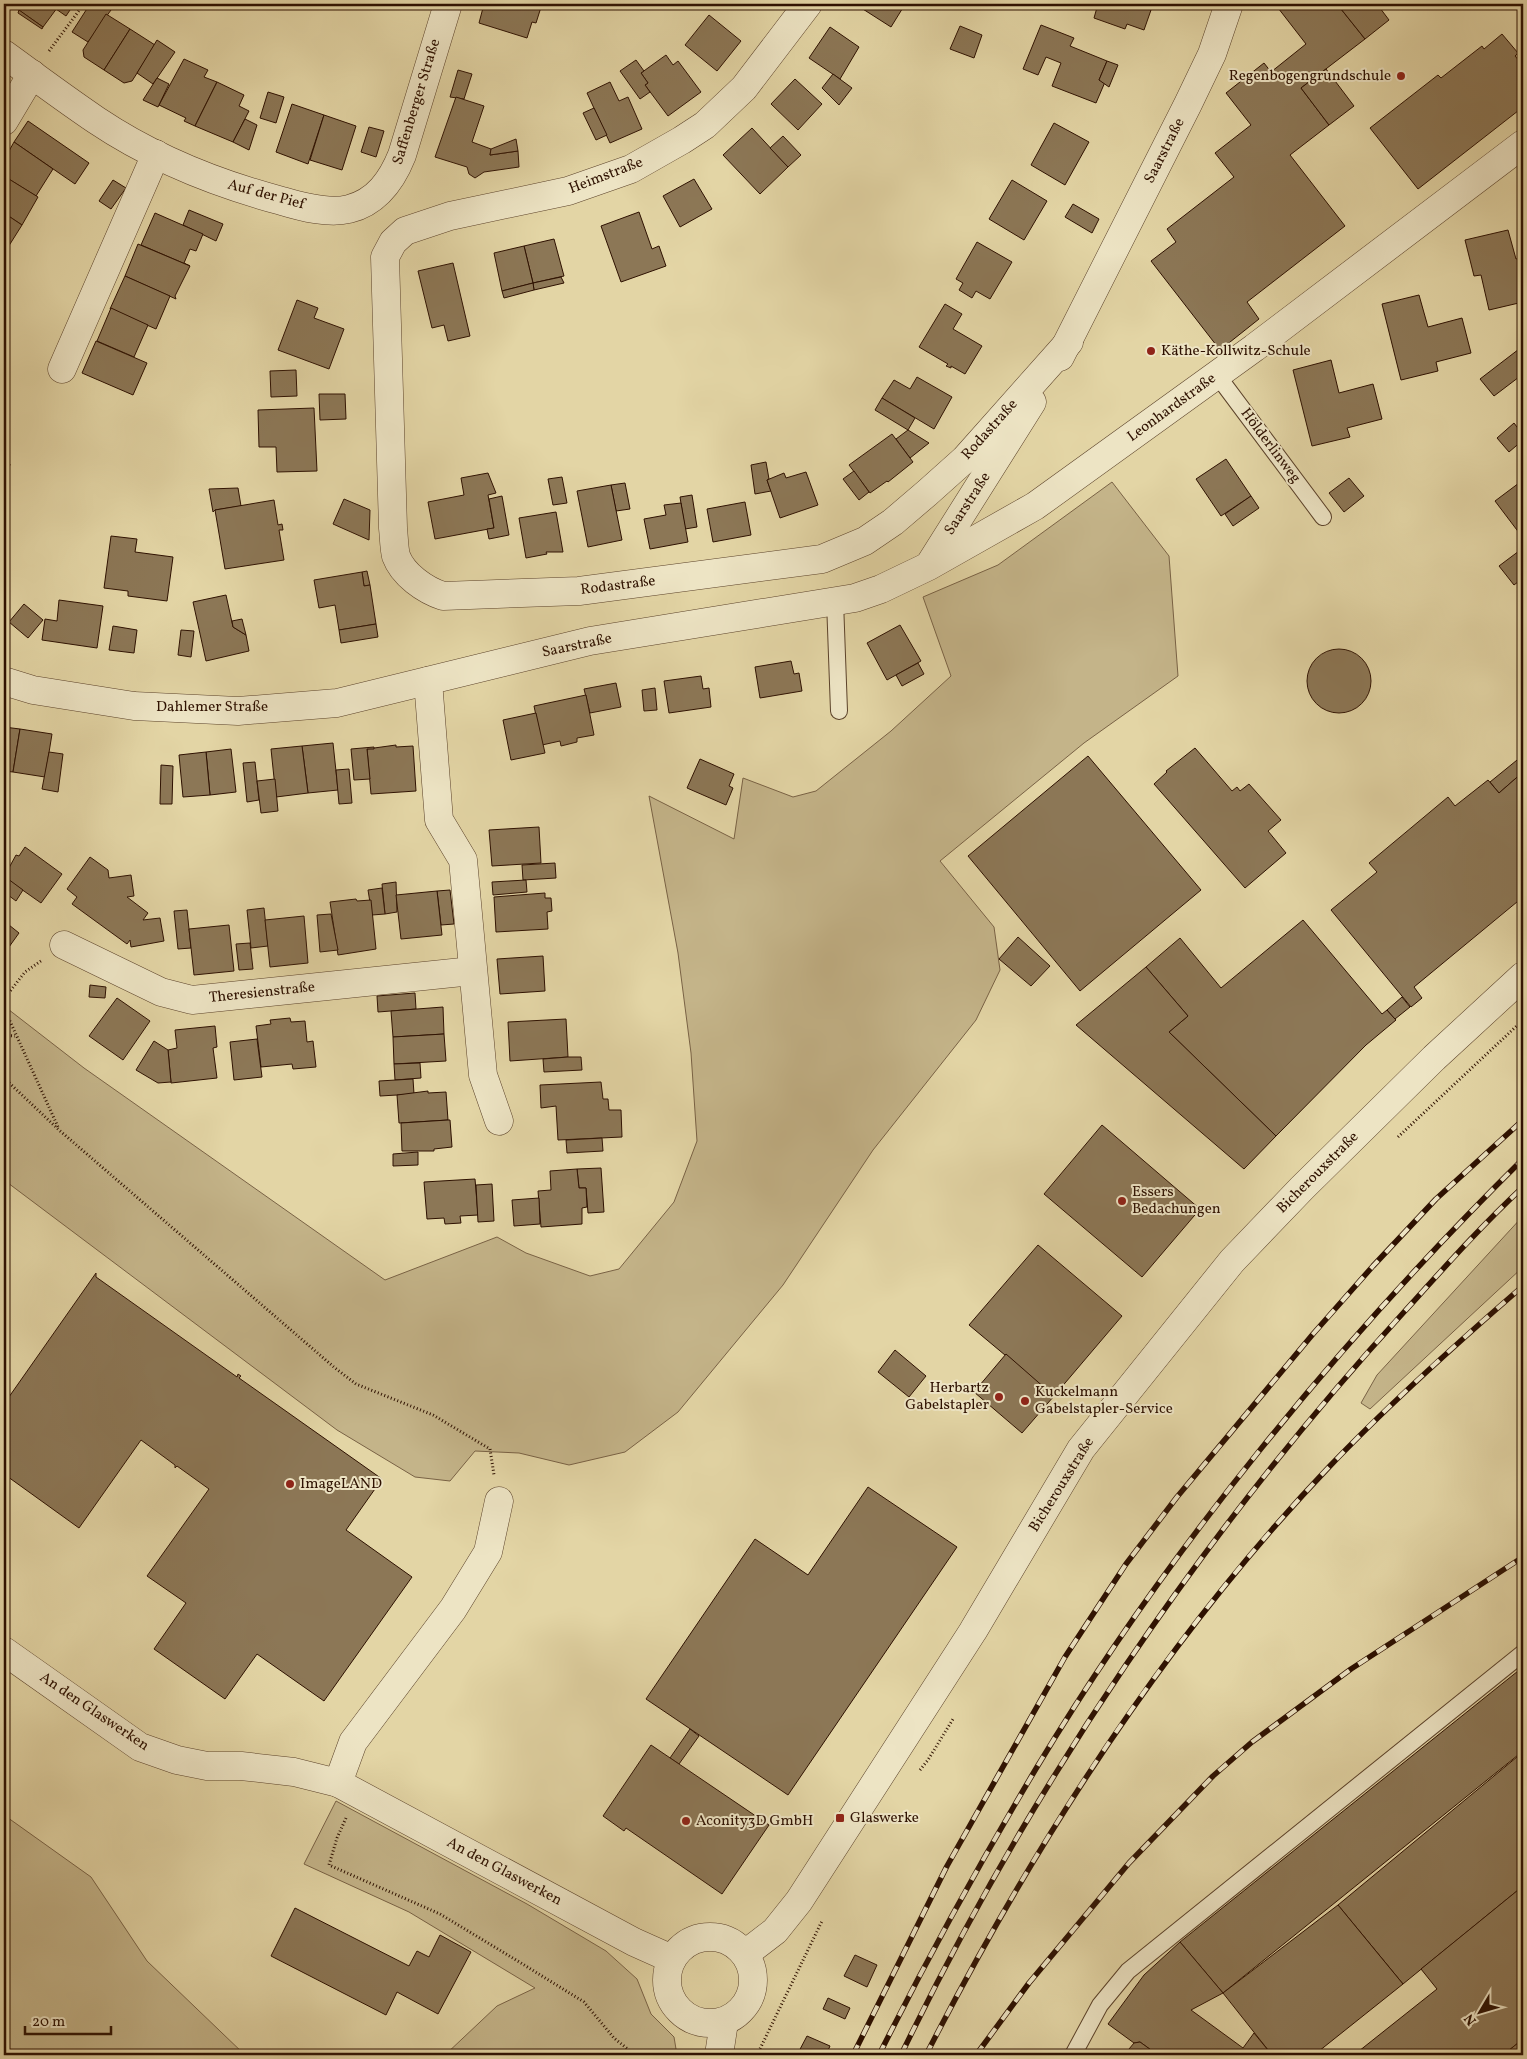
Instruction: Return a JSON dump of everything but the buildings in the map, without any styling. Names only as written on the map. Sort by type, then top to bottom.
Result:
[{"type":"street","name":"Saffenberger Straße","points":[[378,195],[395,173],[402,155],[448,4]]},
{"type":"street","name":"Heimstraße","points":[[385,257],[393,242],[405,231],[450,216],[568,191],[631,169],[682,140],[704,125],[744,88],[808,4]]},
{"type":"street","name":"Saarstraße","points":[[439,678],[590,641],[856,598],[881,589],[929,566],[1069,342],[1212,54],[1228,4]]},
{"type":"street","name":"Auf der Pief","points":[[4,54],[97,121],[156,154],[234,189],[292,204],[334,211],[348,210],[365,204],[378,195]]},
{"type":"street","points":[[4,121],[32,74]]},
{"type":"street","name":"Leonhardstraße","points":[[929,566],[1035,506],[1217,375],[1523,144]]},
{"type":"street","points":[[62,369],[156,154]]},
{"type":"street","name":"Rodastraße","points":[[385,257],[393,528],[396,556],[412,577],[428,591],[443,596],[579,592],[822,559],[865,540],[893,522],[927,493],[965,459],[1069,342]]},
{"type":"street","points":[[439,678],[439,820],[463,860],[483,1075],[499,1121]]},
{"type":"street","name":"Dahlemer Straße","points":[[4,682],[33,690],[134,706],[238,711],[337,703],[439,678]]},
{"type":"street","name":"Theresienstraße","points":[[64,945],[161,992],[192,1000],[472,971]]},
{"type":"street","name":"Bicherouxstraße","points":[[745,1954],[775,1932],[798,1902],[972,1631],[1082,1450],[1232,1261],[1302,1188],[1427,1065],[1523,976]]},
{"type":"street","points":[[348,1788],[353,1742],[453,1609],[488,1552],[499,1502]]},
{"type":"street","name":"An den Glaswerken","points":[[4,1651],[140,1746],[177,1760],[294,1772],[348,1788],[634,1942],[672,1959]]},
{"type":"street","points":[[707,1937],[728,1940],[745,1954],[753,1973],[752,1993],[741,2011],[724,2022],[703,2024],[684,2016],[671,2000],[667,1979],[672,1959],[687,1944],[707,1937]]},
{"type":"street","points":[[719,2055],[724,2022]]},
{"type":"lane","name":"Hölderlinweg","points":[[1217,375],[1323,517]]},
{"type":"lane","points":[[835,602],[839,711]]},
{"type":"lane","points":[[1073,2055],[1100,2005],[1128,1972],[1162,1942],[1523,1653]]},
{"type":"path","points":[[32,74],[84,4]]},
{"type":"path","points":[[4,999],[25,972],[64,945]]},
{"type":"path","points":[[4,1008],[60,1130]]},
{"type":"path","points":[[1392,1142],[1523,1020]]},
{"type":"path","points":[[4,1035],[16,1036]]},
{"type":"path","points":[[4,1078],[60,1130],[264,1308],[356,1384],[433,1414],[490,1449],[499,1502]]},
{"type":"path","points":[[916,1775],[928,1760],[953,1718]]},
{"type":"path","points":[[348,1788],[337,1838],[328,1865],[440,1914],[521,1963],[584,2002],[614,2038],[635,2055]]},
{"type":"path","points":[[757,2055],[824,1915]]},
{"type":"shaded area","points":[[1112,482],[1169,556],[1178,676],[1084,743],[940,861],[994,927],[1000,970],[976,1020],[873,1150],[783,1285],[678,1412],[625,1452],[569,1465],[519,1453],[475,1451],[450,1481],[415,1477],[337,1430],[4,1180],[4,1006],[84,1068],[385,1280],[497,1237],[526,1253],[590,1276],[619,1269],[674,1202],[697,1141],[691,1053],[678,953],[649,796],[734,839],[743,778],[793,797],[816,791],[891,731],[951,676],[923,597],[998,565]]},
{"type":"shaded area","points":[[1523,1216],[1523,1267],[1370,1409],[1361,1403],[1377,1375]]},
{"type":"shaded area","points":[[336,1801],[527,1904],[606,1951],[637,1979],[651,2014],[674,2037],[677,2055],[445,2055],[497,2006],[535,1988],[409,1912],[304,1864]]},
{"type":"shaded area","points":[[4,1815],[91,1877],[147,1961],[245,2055],[4,2055]]},
{"type":"railway","points":[[853,2055],[947,1866],[1065,1657],[1126,1564],[1177,1497],[1313,1334],[1373,1266],[1436,1199],[1523,1120]]},
{"type":"railway","points":[[879,2055],[936,1946],[1016,1802],[1088,1686],[1143,1605],[1261,1448],[1324,1373],[1389,1299],[1523,1159]]},
{"type":"railway","points":[[901,2055],[952,1955],[1006,1857],[1064,1760],[1190,1573],[1258,1484],[1330,1396],[1448,1264],[1523,1187]]},
{"type":"railway","points":[[926,2055],[1011,1898],[1057,1822],[1157,1673],[1212,1602],[1269,1533],[1352,1443],[1424,1374],[1523,1286]]},
{"type":"railway","points":[[976,2055],[1029,1983],[1129,1863],[1213,1776],[1252,1742],[1351,1669],[1523,1557]]},
{"type":"place","name":"Regenbogengrundschule","points":[[1401,76]]},
{"type":"place","name":"Käthe-Kollwitz-Schule","points":[[1151,351]]},
{"type":"place","name":"Essers Bedachungen","points":[[1122,1201]]},
{"type":"place","name":"Herbartz Gabelstapler","points":[[999,1397]]},
{"type":"place","name":"Kuckelmann Gabelstapler-Service","points":[[1025,1401]]},
{"type":"place","name":"ImageLAND","points":[[290,1484]]},
{"type":"place","name":"Glaswerke","points":[[840,1818]]},
{"type":"place","name":"Aconity3D GmbH","points":[[686,1821]]}]
